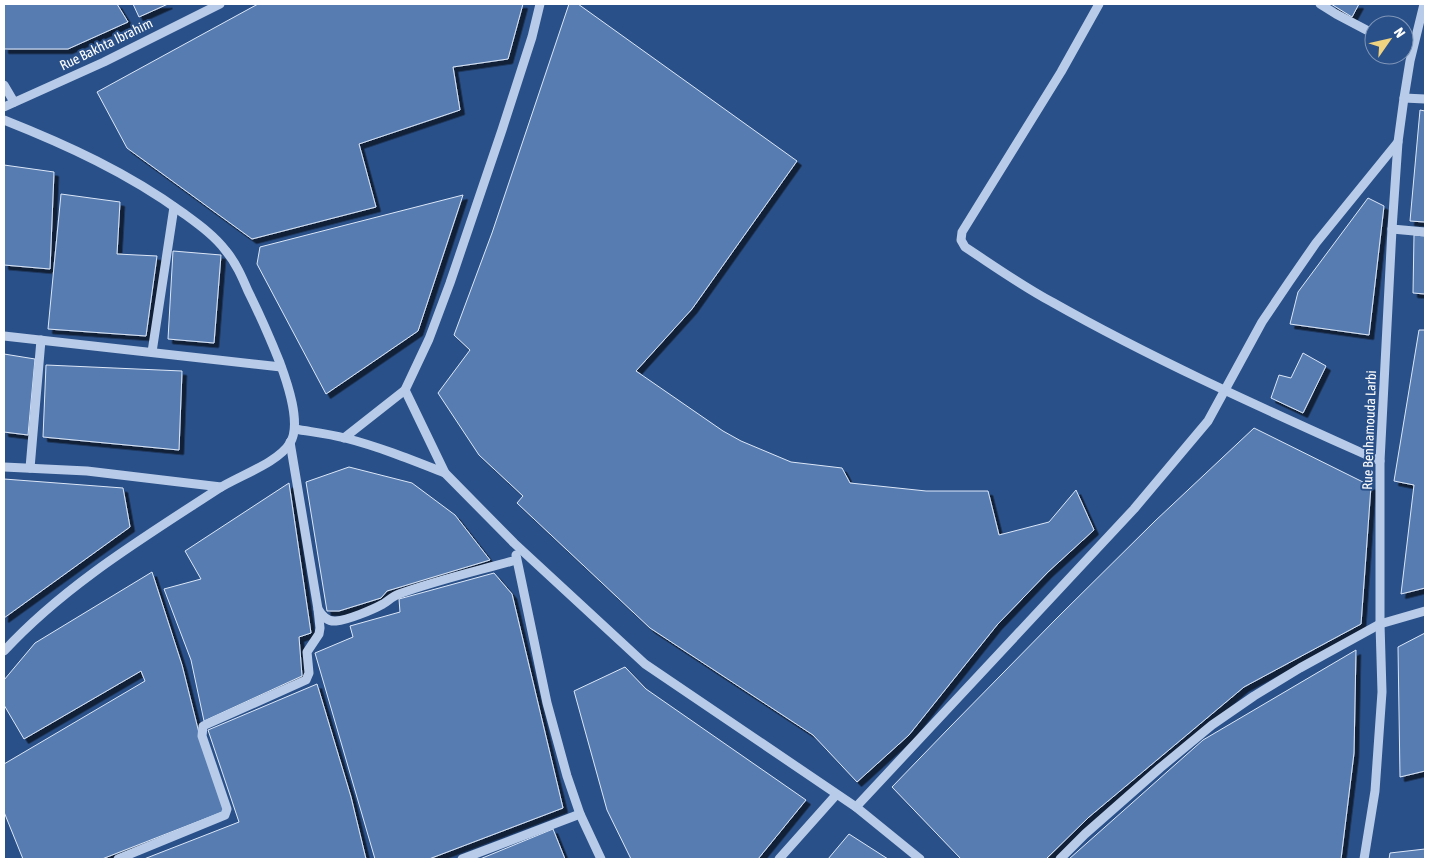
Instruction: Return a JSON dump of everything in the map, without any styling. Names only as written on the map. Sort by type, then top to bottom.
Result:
[{"type":"street","name":"Rue Bakhta Ibrahim","points":[[4,107],[104,62],[220,4]]},
{"type":"street","points":[[344,438],[405,390],[429,339],[505,120],[532,37],[540,4]]},
{"type":"street","points":[[1099,4],[1061,72],[962,232],[961,240],[965,248],[1050,301],[1108,333],[1225,391],[1380,461]]},
{"type":"street","points":[[1320,4],[1364,29]]},
{"type":"street","name":"Rue Benhamouda Larbi","points":[[1414,34],[1424,4]]},
{"type":"street","name":"Rue Benhamouda Larbi","points":[[1364,859],[1375,791],[1382,692],[1380,461],[1392,229],[1398,142],[1407,65]]},
{"type":"street","points":[[4,85],[14,102]]},
{"type":"street","points":[[1404,98],[1425,99]]},
{"type":"street","points":[[4,120],[83,154],[132,179],[160,196],[204,230],[226,251],[236,266],[264,324],[281,367],[290,395],[295,429],[290,442],[273,459],[221,487],[104,564],[19,634],[4,651]]},
{"type":"street","points":[[856,807],[1134,509],[1208,421],[1262,322],[1288,282],[1398,142]]},
{"type":"street","points":[[152,352],[174,207]]},
{"type":"street","points":[[1392,229],[1425,232]]},
{"type":"street","points":[[4,336],[281,367]]},
{"type":"street","points":[[30,468],[41,340]]},
{"type":"street","points":[[405,390],[445,473],[514,543],[645,664],[856,807],[920,859]]},
{"type":"street","points":[[295,429],[344,438],[397,454],[445,473]]},
{"type":"street","points":[[118,859],[225,815],[227,809],[202,736],[203,726],[306,680],[310,673],[307,652],[316,639],[320,628],[290,442]]},
{"type":"street","points":[[4,466],[87,471],[221,487]]},
{"type":"street","points":[[514,543],[547,703],[567,776],[580,814],[601,859]]},
{"type":"street","points":[[318,609],[322,616],[334,622],[339,621],[366,612],[396,595],[516,560]]},
{"type":"street","points":[[1060,859],[1085,834],[1160,768],[1212,725],[1254,696],[1380,624],[1425,611]]},
{"type":"street","points":[[779,859],[836,795]]},
{"type":"street","points":[[462,859],[580,814]]},
{"type":"building","points":[[4,4],[117,4],[128,22],[68,49],[4,49]]},
{"type":"building","points":[[133,4],[168,4],[139,17]]},
{"type":"building","points":[[258,4],[523,4],[508,59],[453,67],[460,110],[359,144],[376,207],[252,239],[127,148],[97,92]]},
{"type":"building","points":[[569,4],[578,4],[797,161],[692,309],[636,371],[723,431],[741,441],[791,462],[842,468],[850,483],[926,491],[988,491],[999,535],[1049,522],[1076,490],[1094,530],[1048,572],[997,625],[909,735],[857,782],[813,735],[650,628],[517,503],[523,496],[479,455],[438,393],[470,350],[454,335],[492,233]]},
{"type":"building","points":[[1331,4],[1359,4],[1352,17]]},
{"type":"building","points":[[1420,110],[1425,111],[1425,222],[1410,221]]},
{"type":"building","points":[[4,165],[54,172],[50,269],[4,265]]},
{"type":"building","points":[[61,194],[120,202],[117,254],[157,256],[146,336],[48,329]]},
{"type":"building","points":[[463,195],[418,331],[326,394],[257,264],[260,247]]},
{"type":"building","points":[[1368,198],[1384,206],[1369,335],[1290,324],[1298,292]]},
{"type":"building","points":[[1414,235],[1425,236],[1425,294],[1413,293]]},
{"type":"building","points":[[173,251],[221,255],[214,343],[168,339]]},
{"type":"building","points":[[1419,330],[1425,330],[1425,588],[1401,594],[1414,485],[1394,481]]},
{"type":"building","points":[[1303,353],[1326,366],[1303,413],[1271,398],[1279,375],[1291,378]]},
{"type":"building","points":[[4,354],[35,359],[28,435],[4,432]]},
{"type":"building","points":[[46,365],[182,371],[179,450],[43,437]]},
{"type":"building","points":[[1254,428],[1371,486],[1361,624],[1244,687],[1089,817],[1046,859],[961,859],[892,787],[1056,619],[1155,521]]},
{"type":"building","points":[[349,467],[412,483],[455,515],[490,560],[387,591],[381,598],[339,611],[327,611],[306,482]]},
{"type":"building","points":[[4,479],[123,488],[130,527],[4,618]]},
{"type":"building","points":[[289,483],[311,633],[299,637],[302,676],[204,721],[191,660],[164,589],[201,579],[185,551]]},
{"type":"building","points":[[152,572],[182,665],[202,745],[225,811],[102,859],[23,859],[4,812],[4,764],[145,681],[141,671],[24,739],[4,705],[4,680],[35,643]]},
{"type":"building","points":[[494,573],[512,594],[563,808],[429,859],[375,859],[315,653],[353,637],[350,626],[400,612],[399,599]]},
{"type":"building","points":[[1425,633],[1425,771],[1400,777],[1398,647]]},
{"type":"building","points":[[1356,650],[1354,753],[1341,859],[1069,859],[1203,740]]},
{"type":"building","points":[[625,667],[646,689],[806,800],[758,859],[631,859],[607,810],[574,691]]},
{"type":"building","points":[[317,684],[351,797],[366,859],[144,859],[239,822],[208,730]]},
{"type":"building","points":[[553,829],[565,859],[480,859]]},
{"type":"building","points":[[849,834],[888,859],[828,859]]},
{"type":"building","points":[[1425,849],[1425,859],[1389,859],[1390,853]]}]
